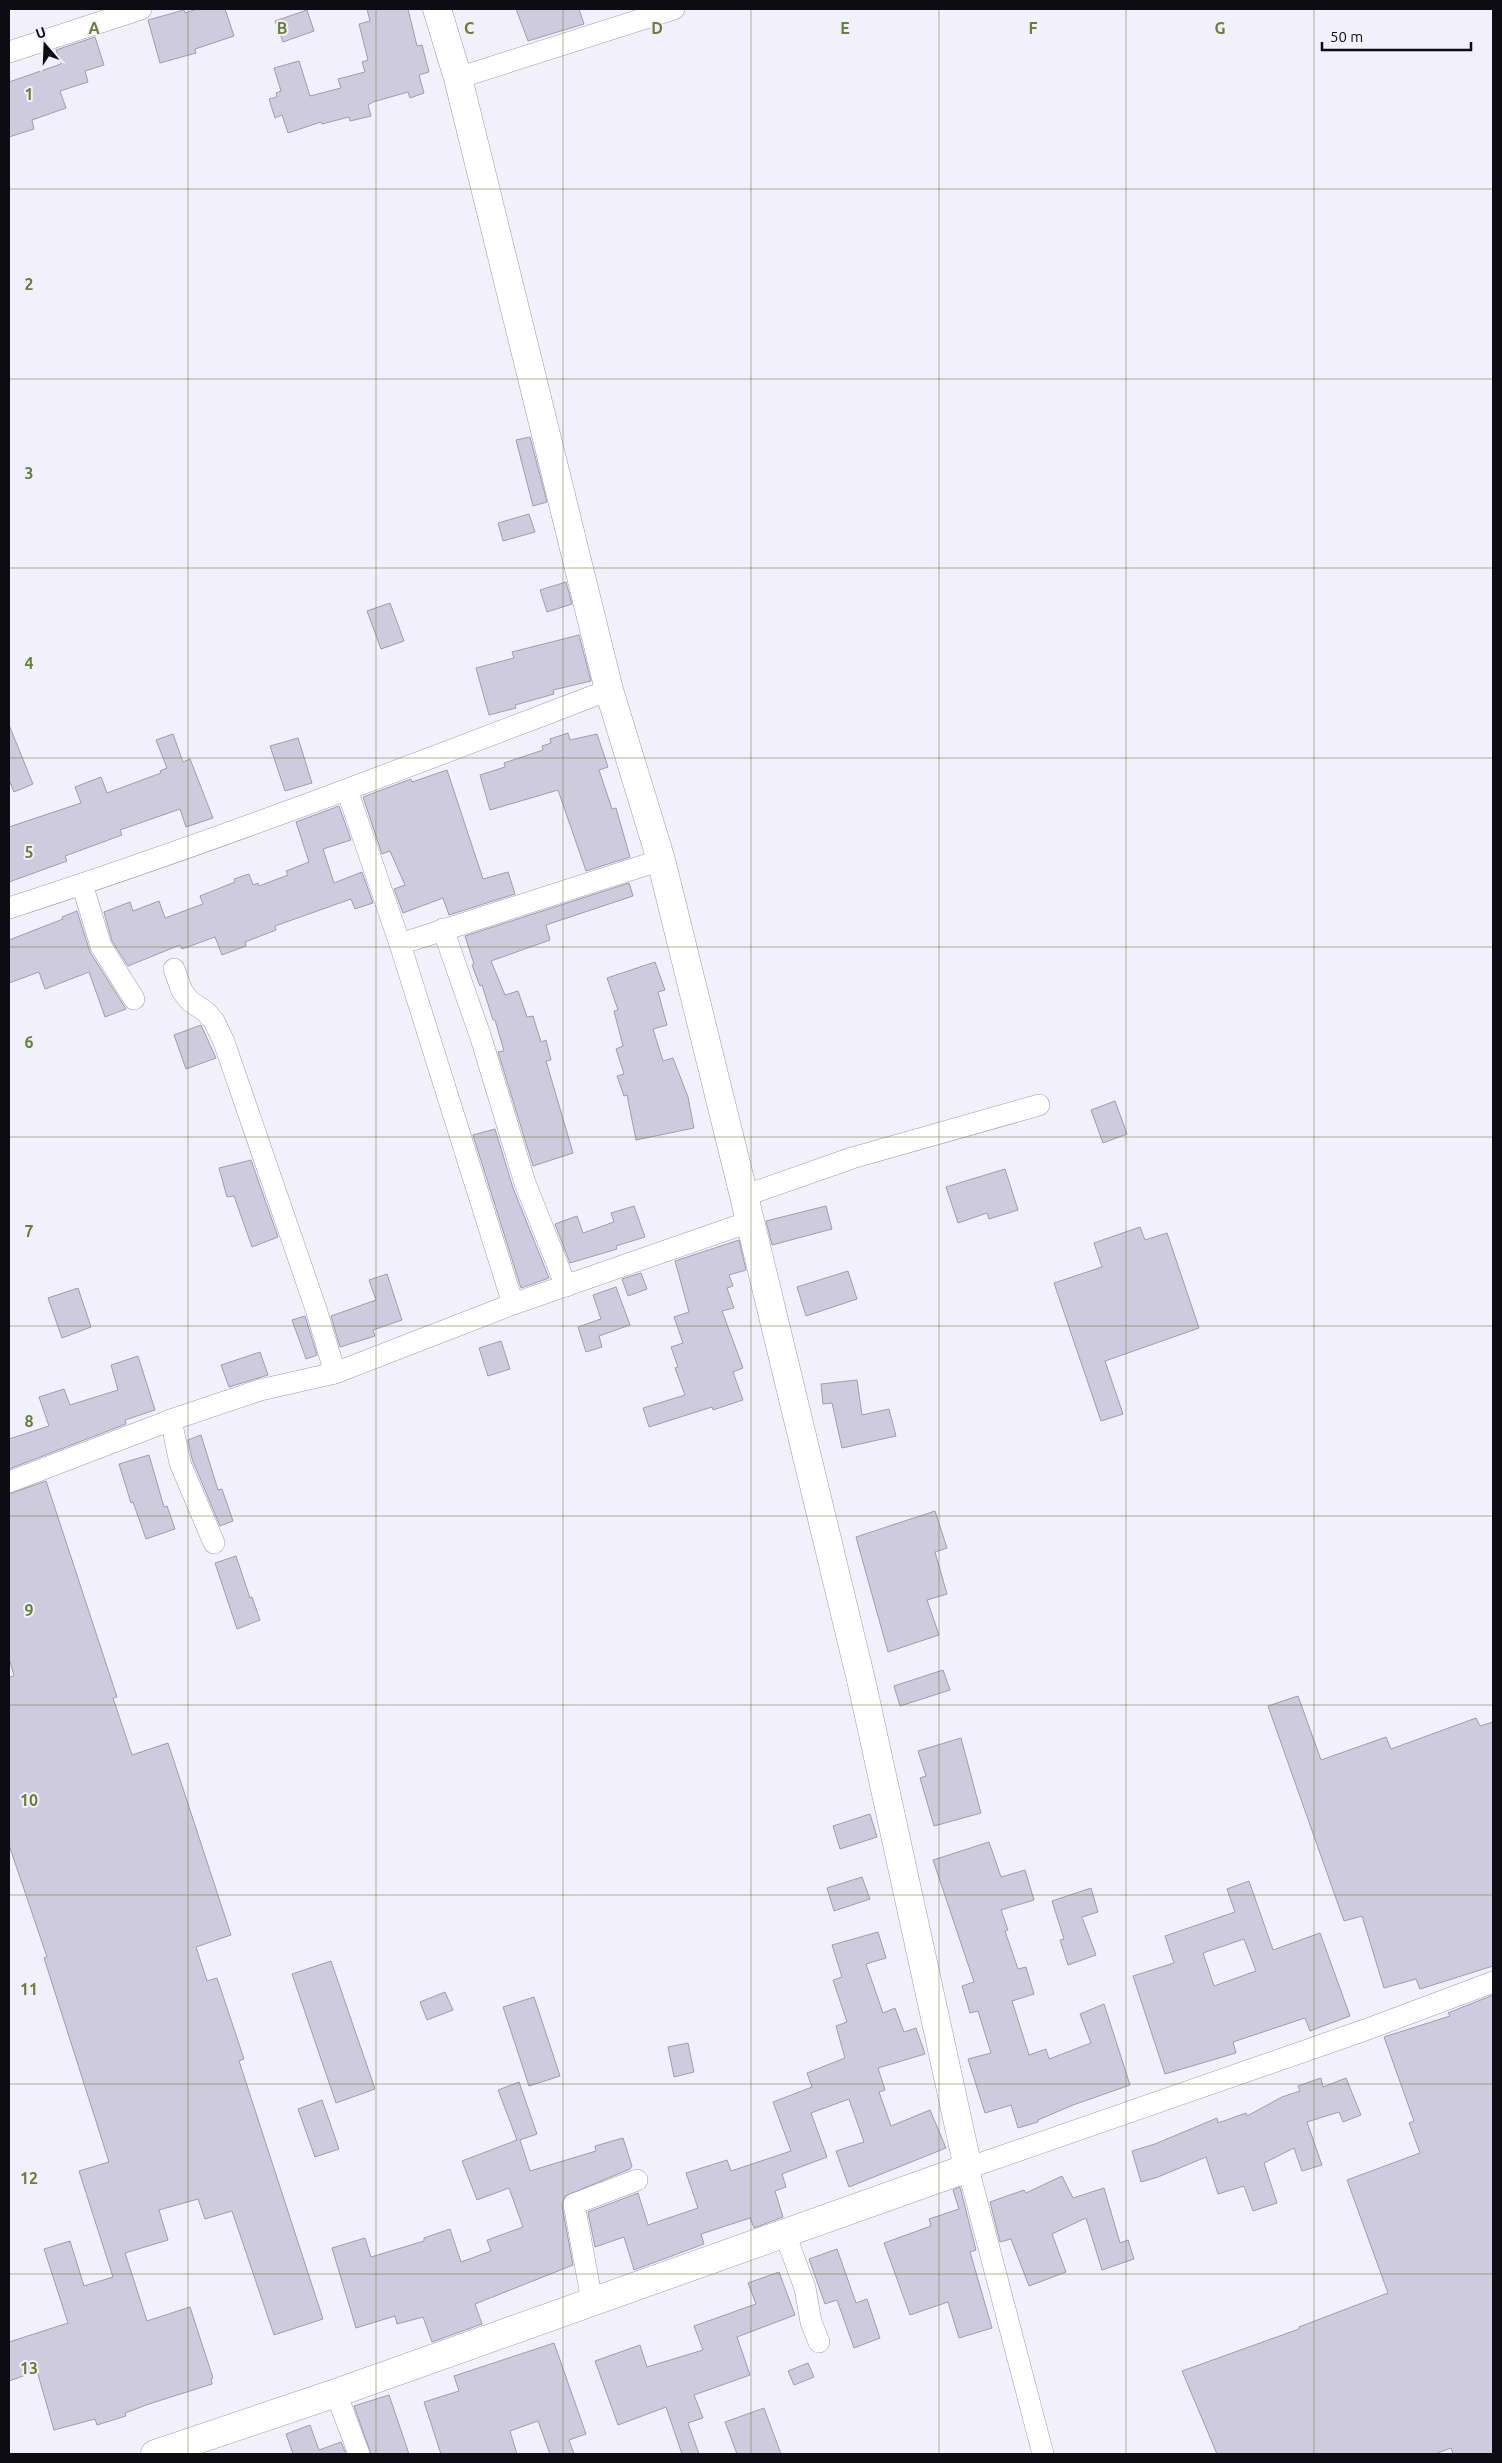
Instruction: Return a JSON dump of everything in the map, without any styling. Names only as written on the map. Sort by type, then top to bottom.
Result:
[{"type":"street","points":[[9,52],[141,9]]},
{"type":"street","points":[[437,9],[458,78],[609,690],[662,860],[862,1684],[968,2168],[1043,2454]]},
{"type":"street","points":[[458,78],[674,9]]},
{"type":"street","points":[[9,908],[347,790],[609,690]]},
{"type":"street","points":[[347,790],[400,944],[513,1304]]},
{"type":"street","points":[[400,944],[662,860]]},
{"type":"street","points":[[82,884],[101,946],[134,999]]},
{"type":"street","points":[[442,929],[481,1038],[525,1183],[566,1286]]},
{"type":"street","points":[[174,969],[182,991],[190,1001],[206,1012],[214,1021],[224,1042],[316,1309],[334,1372]]},
{"type":"street","points":[[744,1196],[852,1158],[1039,1105]]},
{"type":"street","points":[[9,1482],[172,1420],[260,1390],[334,1372],[513,1304],[749,1222]]},
{"type":"street","points":[[172,1420],[180,1462],[214,1543]]},
{"type":"street","points":[[154,2454],[336,2392],[968,2168],[1365,2030],[1493,1982]]},
{"type":"street","points":[[592,2301],[574,2204],[637,2180]]},
{"type":"street","points":[[785,2234],[805,2288],[811,2322],[819,2342]]},
{"type":"street","points":[[336,2392],[359,2454]]},
{"type":"building","points":[[197,9],[225,9],[234,36],[195,49],[196,53],[160,63],[148,20],[184,10],[185,13]]},
{"type":"building","points":[[367,9],[408,9],[417,46],[422,45],[429,72],[419,75],[424,93],[410,98],[408,92],[373,102],[368,105],[371,116],[350,121],[349,117],[322,124],[321,122],[288,133],[282,115],[275,118],[269,99],[277,97],[276,93],[281,91],[274,68],[299,61],[310,96],[341,88],[338,79],[365,72],[362,62],[368,60],[359,24],[370,21]]},
{"type":"building","points":[[516,9],[579,9],[584,24],[528,41]]},
{"type":"building","points":[[307,10],[314,31],[283,42],[275,21]]},
{"type":"building","points":[[95,37],[104,65],[85,71],[88,82],[60,91],[66,108],[32,120],[34,129],[9,137],[9,82],[61,64],[56,50]]},
{"type":"building","points":[[530,437],[547,502],[533,506],[516,440]]},
{"type":"building","points":[[529,514],[535,532],[503,541],[498,523]]},
{"type":"building","points":[[566,582],[572,604],[547,612],[540,590]]},
{"type":"building","points":[[390,603],[404,641],[381,649],[367,611]]},
{"type":"building","points":[[579,635],[591,681],[553,690],[554,694],[515,705],[516,708],[489,715],[476,668],[514,658],[512,652]]},
{"type":"building","points":[[9,725],[33,784],[14,792],[9,780]]},
{"type":"building","points":[[568,733],[570,740],[597,734],[608,767],[599,770],[612,809],[616,808],[630,857],[586,871],[558,790],[490,810],[480,775],[505,767],[504,763],[543,750],[542,746],[551,743],[550,739]]},
{"type":"building","points":[[173,734],[183,762],[190,759],[213,818],[186,827],[180,809],[120,830],[122,835],[65,856],[67,861],[9,882],[9,827],[81,803],[75,787],[101,777],[107,793],[161,773],[160,771],[167,768],[156,740]]},
{"type":"building","points":[[298,738],[312,783],[285,791],[270,746]]},
{"type":"building","points":[[447,770],[483,879],[508,872],[515,894],[449,915],[443,898],[403,913],[394,889],[405,885],[390,851],[382,854],[363,797],[411,779],[412,782]]},
{"type":"building","points":[[339,806],[351,840],[323,849],[334,883],[362,872],[373,903],[355,909],[351,899],[275,926],[276,930],[245,942],[246,946],[222,955],[215,937],[182,949],[180,945],[128,966],[112,941],[104,912],[130,902],[133,911],[159,901],[165,918],[203,904],[200,896],[235,882],[234,879],[249,874],[253,885],[258,883],[259,886],[288,875],[286,871],[309,862],[296,822]]},
{"type":"building","points":[[629,883],[633,896],[546,925],[550,940],[491,961],[505,995],[518,991],[527,1017],[533,1016],[541,1042],[546,1040],[551,1060],[546,1061],[573,1153],[533,1166],[498,1052],[504,1051],[495,1020],[493,1020],[482,985],[480,986],[472,965],[474,964],[465,936]]},
{"type":"building","points":[[77,911],[90,952],[126,1009],[105,1017],[89,972],[45,989],[39,972],[9,983],[9,940],[63,919],[62,917]]},
{"type":"building","points":[[655,962],[665,990],[658,992],[667,1025],[653,1029],[663,1061],[673,1058],[688,1097],[694,1128],[636,1140],[627,1095],[624,1096],[617,1076],[624,1074],[616,1049],[623,1046],[614,1011],[618,1010],[607,978]]},
{"type":"building","points":[[201,1025],[216,1058],[186,1069],[174,1035]]},
{"type":"building","points":[[1115,1101],[1127,1134],[1103,1143],[1091,1110]]},
{"type":"building","points":[[495,1129],[513,1188],[549,1278],[521,1288],[473,1135]]},
{"type":"building","points":[[251,1160],[278,1237],[252,1247],[234,1196],[227,1197],[219,1168]]},
{"type":"building","points":[[1005,1169],[1018,1210],[989,1219],[987,1213],[958,1223],[946,1187]]},
{"type":"building","points":[[634,1206],[645,1237],[616,1246],[617,1249],[570,1263],[555,1224],[577,1216],[583,1233],[614,1222],[611,1213]]},
{"type":"building","points":[[826,1206],[832,1229],[772,1245],[766,1221]]},
{"type":"building","points":[[1140,1227],[1145,1240],[1167,1233],[1199,1328],[1105,1361],[1123,1414],[1101,1421],[1054,1283],[1102,1267],[1094,1243]]},
{"type":"building","points":[[739,1240],[746,1270],[729,1275],[733,1286],[727,1288],[734,1308],[722,1311],[743,1368],[733,1372],[743,1400],[713,1410],[712,1407],[649,1427],[643,1408],[685,1395],[675,1368],[678,1367],[671,1347],[683,1343],[674,1317],[689,1312],[675,1261]]},
{"type":"building","points":[[848,1271],[857,1299],[806,1316],[797,1287]]},
{"type":"building","points":[[641,1273],[647,1289],[628,1296],[622,1279]]},
{"type":"building","points":[[387,1274],[402,1320],[373,1330],[375,1336],[340,1347],[331,1316],[376,1300],[369,1280]]},
{"type":"building","points":[[616,1287],[630,1325],[599,1336],[602,1347],[586,1352],[578,1327],[601,1319],[593,1295]]},
{"type":"building","points":[[78,1288],[91,1327],[62,1338],[48,1298]]},
{"type":"building","points":[[305,1316],[317,1355],[306,1359],[292,1320]]},
{"type":"building","points":[[501,1341],[510,1369],[488,1376],[479,1348]]},
{"type":"building","points":[[260,1352],[268,1375],[229,1387],[221,1365]]},
{"type":"building","points":[[138,1356],[155,1410],[125,1420],[126,1424],[9,1469],[9,1439],[49,1426],[39,1397],[64,1389],[70,1405],[118,1390],[111,1365]]},
{"type":"building","points":[[857,1380],[862,1415],[889,1409],[896,1436],[842,1448],[832,1403],[823,1404],[821,1384]]},
{"type":"building","points":[[201,1435],[218,1490],[222,1489],[233,1521],[220,1526],[192,1459],[188,1440]]},
{"type":"building","points":[[149,1455],[164,1507],[167,1506],[175,1529],[146,1539],[133,1502],[131,1503],[119,1464]]},
{"type":"building","points":[[46,1481],[117,1697],[113,1698],[132,1755],[168,1743],[231,1935],[196,1947],[207,1981],[217,1978],[244,2059],[239,2061],[323,2319],[274,2335],[232,2211],[205,2219],[198,2199],[159,2210],[168,2240],[125,2253],[147,2321],[190,2307],[213,2378],[211,2379],[212,2384],[149,2404],[125,2413],[126,2416],[97,2425],[95,2419],[54,2430],[37,2371],[9,2381],[9,2342],[68,2323],[44,2249],[70,2241],[84,2286],[113,2277],[79,2171],[109,2162],[44,1958],[47,1957],[9,1845],[9,1677],[14,1676],[9,1658],[9,1494]]},
{"type":"building","points":[[935,1511],[947,1548],[935,1552],[947,1594],[927,1600],[939,1635],[888,1652],[856,1537]]},
{"type":"building","points":[[236,1556],[250,1598],[252,1597],[260,1620],[237,1629],[215,1563]]},
{"type":"building","points":[[943,1670],[950,1690],[900,1706],[894,1686]]},
{"type":"building","points":[[1298,1696],[1321,1760],[1386,1737],[1391,1749],[1476,1718],[1480,1726],[1493,1722],[1493,1966],[1420,1989],[1416,1979],[1384,1988],[1362,1916],[1344,1921],[1268,1706]]},
{"type":"building","points":[[961,1738],[981,1813],[934,1826],[920,1778],[926,1776],[918,1751]]},
{"type":"building","points":[[870,1814],[877,1837],[840,1849],[833,1826]]},
{"type":"building","points":[[989,1842],[1001,1877],[1025,1870],[1034,1900],[1001,1910],[1008,1930],[1005,1931],[1018,1969],[1026,1967],[1034,1994],[1012,2001],[1029,2055],[1046,2049],[1049,2059],[1091,2043],[1080,2014],[1104,2004],[1130,2085],[1073,2105],[1038,2120],[1038,2122],[1018,2128],[1011,2105],[985,2113],[968,2059],[991,2053],[978,2011],[970,2013],[962,1986],[974,1982],[933,1860]]},
{"type":"building","points":[[862,1877],[870,1899],[834,1911],[827,1888]]},
{"type":"building","points":[[1249,1881],[1273,1950],[1320,1933],[1350,2016],[1310,2031],[1305,2018],[1233,2042],[1236,2053],[1165,2074],[1133,1976],[1174,1963],[1165,1936],[1235,1912],[1227,1889]],"holes":[[[1244,1939],[1256,1971],[1214,1986],[1203,1953]]]},
{"type":"building","points":[[1091,1888],[1098,1912],[1082,1917],[1096,1955],[1068,1965],[1060,1940],[1064,1939],[1052,1901]]},
{"type":"building","points":[[878,1932],[886,1958],[866,1964],[883,2013],[895,2008],[904,2032],[916,2028],[925,2054],[878,2068],[885,2090],[879,2092],[891,2126],[930,2110],[946,2148],[849,2187],[836,2151],[864,2142],[849,2099],[811,2113],[827,2157],[782,2174],[786,2187],[775,2191],[783,2217],[754,2228],[750,2218],[701,2234],[704,2244],[634,2270],[624,2237],[595,2247],[588,2212],[638,2193],[648,2225],[698,2208],[686,2173],[727,2160],[731,2171],[791,2151],[773,2102],[812,2087],[807,2073],[845,2058],[836,2026],[847,2022],[833,1980],[842,1977],[832,1945]]},
{"type":"building","points":[[331,1961],[375,2089],[336,2103],[292,1974]]},
{"type":"building","points":[[445,1992],[453,2010],[427,2020],[420,2002]]},
{"type":"building","points":[[1493,1995],[1493,2454],[1453,2454],[1451,2448],[1435,2454],[1217,2454],[1182,2371],[1299,2329],[1299,2327],[1388,2293],[1347,2180],[1420,2153],[1409,2123],[1414,2121],[1384,2037],[1450,2016],[1448,2013]]},
{"type":"building","points":[[534,1997],[560,2076],[529,2086],[503,2007]]},
{"type":"building","points":[[688,2043],[694,2072],[674,2077],[668,2047]]},
{"type":"building","points":[[1321,2078],[1323,2087],[1346,2078],[1361,2115],[1343,2122],[1339,2112],[1307,2122],[1322,2165],[1302,2171],[1294,2148],[1264,2163],[1277,2203],[1253,2211],[1244,2186],[1218,2194],[1206,2157],[1141,2182],[1132,2151],[1155,2144],[1217,2118],[1218,2123],[1246,2113],[1247,2116],[1282,2097],[1300,2091],[1298,2086]]},
{"type":"building","points":[[519,2082],[537,2134],[520,2140],[530,2171],[596,2151],[595,2146],[623,2138],[632,2166],[630,2169],[565,2196],[562,2206],[573,2265],[475,2304],[482,2324],[432,2342],[423,2317],[397,2324],[395,2316],[356,2328],[332,2248],[365,2238],[371,2257],[424,2241],[424,2238],[450,2229],[461,2262],[491,2251],[487,2240],[523,2227],[509,2188],[477,2200],[462,2161],[517,2140],[498,2090]]},
{"type":"building","points":[[322,2100],[339,2149],[315,2157],[298,2109]]},
{"type":"building","points":[[1062,2176],[1073,2198],[1104,2188],[1120,2243],[1128,2240],[1134,2259],[1102,2270],[1086,2218],[1052,2234],[1066,2272],[1029,2286],[1011,2239],[1000,2242],[990,2202],[1024,2190],[1026,2193]]},
{"type":"building","points":[[960,2187],[976,2250],[970,2252],[992,2328],[959,2338],[948,2302],[910,2315],[884,2243],[931,2226],[929,2219],[959,2209],[953,2190]]},
{"type":"building","points":[[837,2249],[856,2303],[867,2299],[880,2338],[854,2348],[837,2300],[825,2304],[809,2259]]},
{"type":"building","points":[[779,2272],[795,2315],[737,2337],[750,2375],[694,2395],[703,2418],[688,2423],[699,2454],[682,2454],[666,2407],[618,2425],[595,2361],[640,2345],[647,2367],[703,2350],[694,2326],[756,2304],[748,2283]]},
{"type":"building","points":[[554,2343],[586,2434],[569,2440],[574,2454],[550,2454],[538,2421],[510,2431],[517,2454],[441,2454],[424,2402],[459,2391],[454,2376]]},
{"type":"building","points":[[808,2363],[814,2377],[794,2385],[788,2371]]},
{"type":"building","points":[[389,2395],[409,2454],[371,2454],[354,2406]]},
{"type":"building","points":[[764,2408],[781,2454],[737,2454],[725,2422]]},
{"type":"building","points":[[310,2425],[319,2450],[341,2442],[346,2454],[293,2454],[286,2434]]}]
